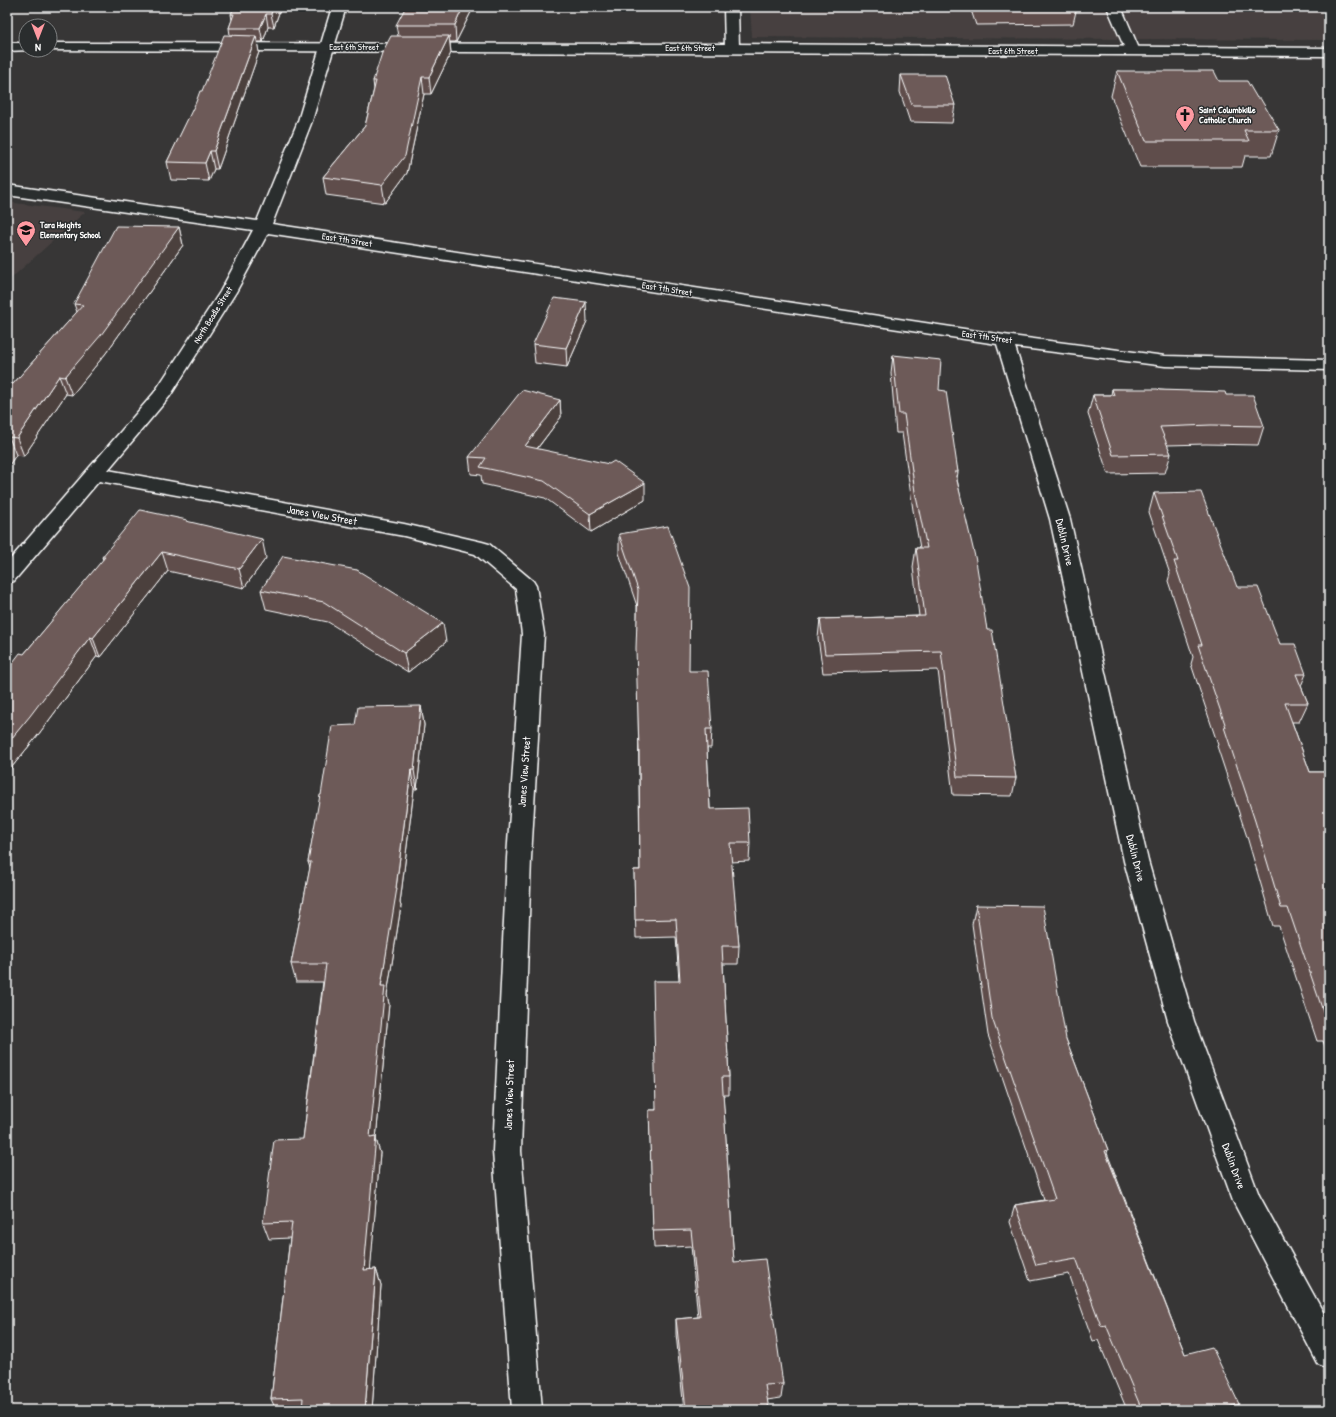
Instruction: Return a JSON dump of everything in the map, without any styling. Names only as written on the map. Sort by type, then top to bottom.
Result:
[{"type":"street","name":"North Beadle Street","points":[[7,576],[162,396],[228,292],[263,227],[305,121],[339,7]]},
{"type":"street","points":[[731,7],[732,48]]},
{"type":"street","points":[[1114,7],[1133,51]]},
{"type":"street","points":[[7,47],[18,47]]},
{"type":"street","name":"East 6th Street","points":[[58,47],[732,48],[1329,52]]},
{"type":"street","name":"East 7th Street","points":[[7,190],[263,227],[1004,340],[1165,361],[1329,365]]},
{"type":"street","name":"Dublin Drive","points":[[1004,340],[1060,519],[1136,861],[1181,1021],[1247,1202],[1329,1353]]},
{"type":"street","name":"Janes View Street","points":[[94,474],[404,530],[482,549],[526,586],[533,634],[518,858],[507,1151],[527,1410]]},
{"type":"shaded area","points":[[750,7],[1319,7],[1329,22],[1329,40],[752,37]]},
{"type":"shaded area","name":"Tara Heights Elementary School","points":[[7,202],[85,212],[7,282]]},
{"type":"building","points":[[234,7],[273,7],[271,14],[266,14],[260,28],[229,28],[234,14],[231,14]]},
{"type":"building","points":[[405,7],[463,7],[455,25],[396,25]]},
{"type":"building","points":[[224,35],[256,36],[214,151],[210,151],[205,163],[167,162],[200,91],[202,91]]},
{"type":"building","points":[[391,36],[449,36],[429,77],[422,77],[405,156],[382,185],[323,177],[365,126],[376,81],[373,81],[382,53]]},
{"type":"building","points":[[1117,71],[1214,71],[1219,81],[1247,81],[1257,98],[1260,98],[1279,130],[1244,130],[1249,141],[1146,141]]},
{"type":"building","points":[[901,75],[945,75],[955,105],[912,105]]},
{"type":"building","points":[[116,226],[179,227],[101,335],[65,377],[59,376],[17,438],[9,437],[7,440],[7,388],[10,383],[13,384],[83,305],[74,304]]},
{"type":"building","points":[[554,298],[586,302],[566,348],[533,344]]},
{"type":"building","points":[[893,355],[941,360],[939,390],[946,391],[958,472],[955,472],[976,561],[987,630],[992,630],[1016,778],[957,777],[941,651],[825,654],[820,619],[925,616],[916,548],[927,548],[915,492],[904,414],[899,414]]},
{"type":"building","points":[[1112,389],[1158,389],[1225,392],[1226,395],[1253,395],[1264,426],[1211,425],[1160,427],[1171,454],[1113,455],[1093,395],[1114,395]]},
{"type":"building","points":[[522,390],[560,400],[525,446],[609,464],[614,461],[645,483],[590,514],[544,481],[480,467],[486,458],[469,457]]},
{"type":"building","points":[[1201,492],[1237,587],[1258,587],[1280,644],[1295,644],[1306,674],[1296,674],[1308,703],[1285,703],[1310,772],[1329,772],[1329,1023],[1327,1023],[1288,908],[1281,908],[1255,821],[1224,727],[1226,727],[1198,645],[1202,645],[1174,561],[1178,561],[1154,493]]},
{"type":"building","points":[[140,510],[262,539],[239,569],[162,552],[93,638],[90,637],[7,744],[7,670],[20,653],[24,654],[105,557],[102,557]]},
{"type":"building","points":[[668,526],[690,588],[689,671],[708,671],[712,729],[706,729],[710,809],[748,808],[750,843],[730,843],[739,946],[722,946],[729,1077],[722,1077],[734,1262],[765,1259],[783,1384],[765,1385],[769,1410],[686,1410],[676,1319],[700,1317],[691,1230],[653,1231],[649,1110],[656,1110],[653,981],[680,981],[676,919],[635,920],[634,870],[640,870],[636,648],[638,590],[619,534]]},
{"type":"building","points":[[283,556],[357,570],[443,623],[404,653],[324,602],[261,590]]},
{"type":"building","points":[[421,706],[414,770],[411,770],[397,888],[381,986],[385,986],[370,1137],[376,1136],[364,1270],[376,1269],[365,1410],[302,1410],[303,1398],[271,1399],[292,1222],[263,1223],[274,1140],[303,1139],[326,964],[291,964],[311,862],[308,862],[332,726],[355,725],[358,707]]},
{"type":"building","points":[[976,905],[1043,906],[1066,1039],[1108,1150],[1105,1151],[1185,1354],[1212,1347],[1239,1404],[1220,1410],[1142,1410],[1106,1325],[1101,1326],[1076,1258],[1036,1265],[1015,1205],[1055,1199],[992,1018]]},
{"type":"place","name":"Saint Columbkille Catholic Church","points":[[1185,132]]},
{"type":"place","name":"Tara Heights Elementary School","points":[[26,247]]}]
